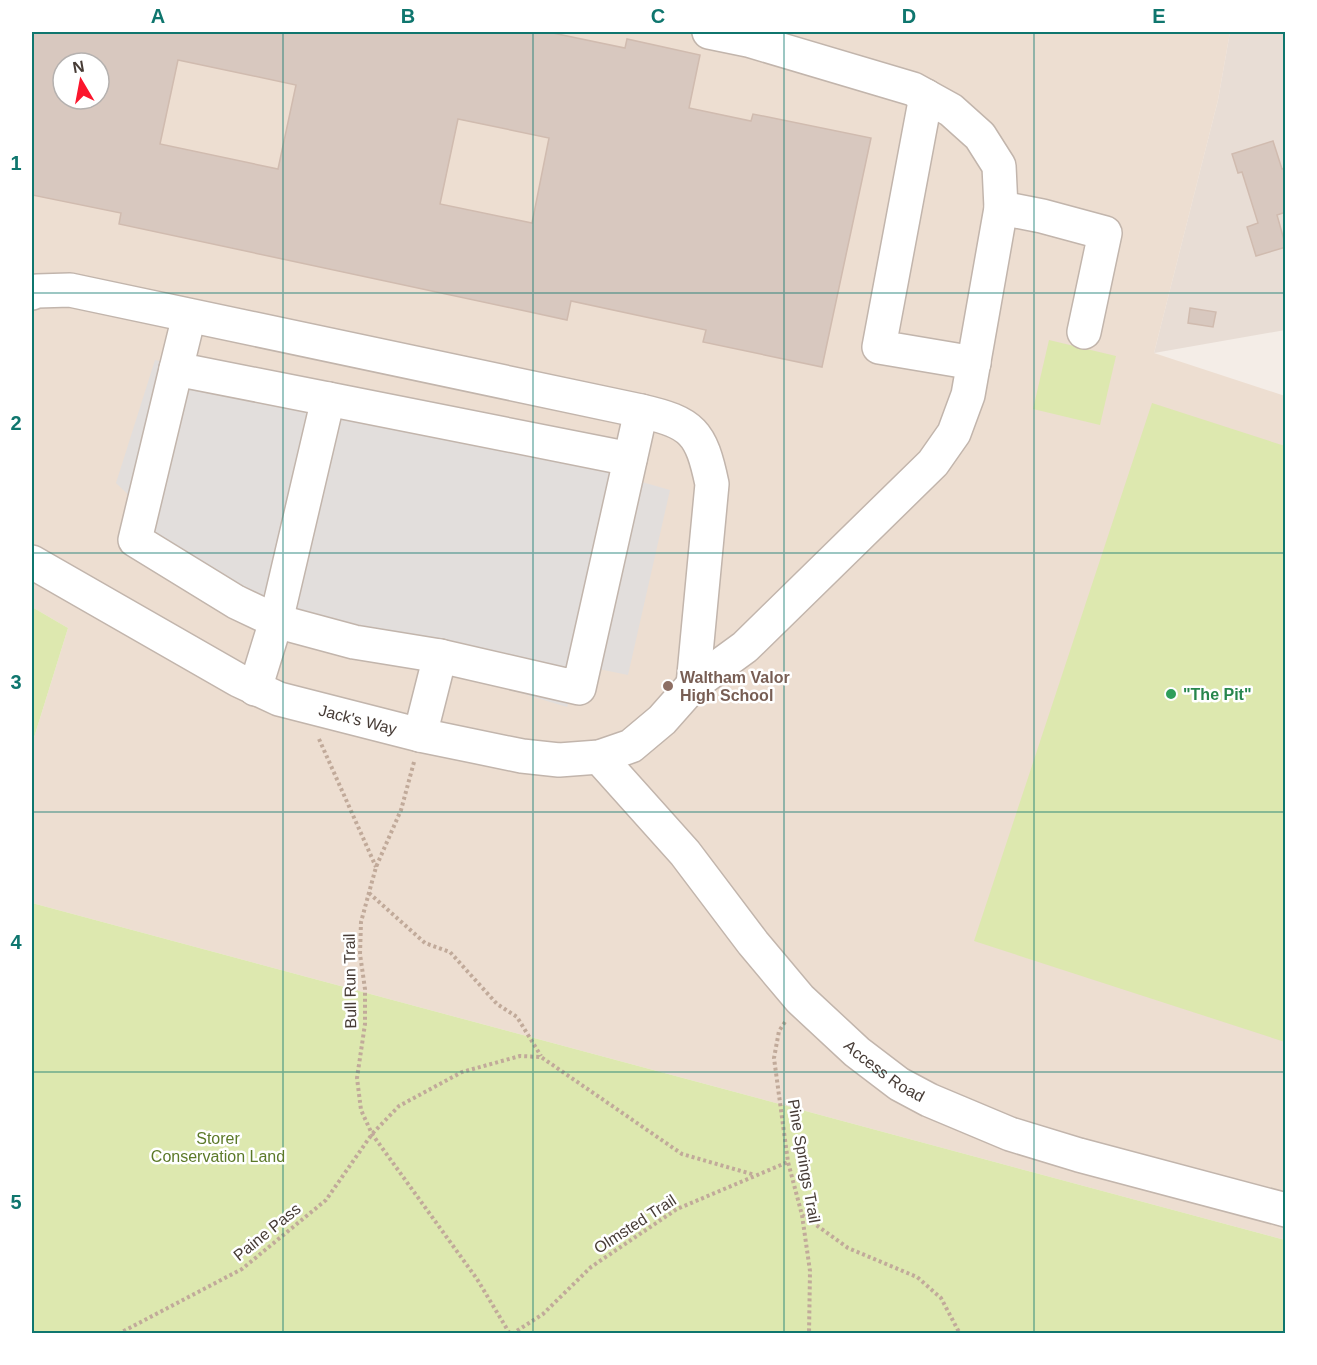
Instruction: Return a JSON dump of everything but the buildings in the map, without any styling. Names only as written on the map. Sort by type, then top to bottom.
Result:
[{"type":"street","name":"Jack's Way","points":[[32,562],[255,689],[305,707],[420,735],[522,756],[559,760],[599,757],[631,746],[662,720],[693,685],[745,647],[933,463],[954,433],[968,395],[1001,208],[999,166],[980,136],[951,110],[902,86],[748,40],[709,32]]},
{"type":"street","points":[[926,96],[879,347],[974,363]]},
{"type":"street","points":[[1001,208],[1042,216],[1105,233],[1084,332]]},
{"type":"street","points":[[32,293],[70,290],[670,417],[691,430],[705,452],[712,484],[693,685]]},
{"type":"street","points":[[189,316],[135,540],[236,602],[276,621],[354,642],[440,656],[579,688],[641,411]]},
{"type":"street","points":[[176,369],[630,459]]},
{"type":"street","points":[[479,429],[489,378]]},
{"type":"street","points":[[255,689],[276,621],[328,399]]},
{"type":"street","points":[[420,735],[440,656]]},
{"type":"street","name":"Access Road","points":[[599,757],[685,853],[753,943],[800,999],[830,1028],[899,1084],[929,1100],[1010,1134],[1286,1210]]},
{"type":"path","points":[[305,707],[376,867]]},
{"type":"path","name":"Bull Run Trail","points":[[420,735],[401,810],[376,867],[361,922],[360,954],[365,989],[365,1024],[357,1078],[361,1110],[372,1134],[477,1280],[511,1334]]},
{"type":"path","points":[[369,893],[425,943],[450,952],[497,1004],[517,1017],[541,1057],[682,1154],[755,1175]]},
{"type":"path","name":"Pine Springs Trail","points":[[800,999],[779,1031],[774,1058],[788,1162],[802,1215],[810,1271],[809,1334]]},
{"type":"path","name":"Paine Pass","points":[[118,1334],[242,1269],[326,1200],[372,1134],[399,1106],[462,1072],[520,1056],[541,1057]]},
{"type":"path","name":"Olmsted Trail","points":[[511,1334],[543,1314],[591,1267],[677,1209],[788,1162]]},
{"type":"path","points":[[802,1215],[848,1248],[917,1276],[941,1298],[960,1334]]},
{"type":"shaded area","name":"Waltham Valor High School","points":[[32,32],[1230,32],[1218,100],[1154,353],[1285,396],[1285,1240],[32,903],[32,744],[68,628],[32,607]]},
{"type":"shaded area","points":[[1230,32],[1285,32],[1285,330],[1154,353],[1218,100]]},
{"type":"shaded area","points":[[155,360],[636,455],[635,480],[670,490],[628,675],[584,666],[567,707],[261,615],[143,561],[140,506],[116,483]]},
{"type":"green space","points":[[1049,340],[1116,356],[1100,425],[1033,409]]},
{"type":"green space","name":"\"The Pit\"","points":[[1152,403],[1285,446],[1285,1042],[974,941]]},
{"type":"green space","points":[[32,607],[68,628],[32,744]]},
{"type":"green space","name":"Storer Conservation Land","points":[[32,903],[1285,1240],[1285,1333],[32,1333]]},
{"type":"place","name":"Waltham Valor High School","points":[[668,686]]},
{"type":"place","name":"\"The Pit\"","points":[[1171,694]]}]
